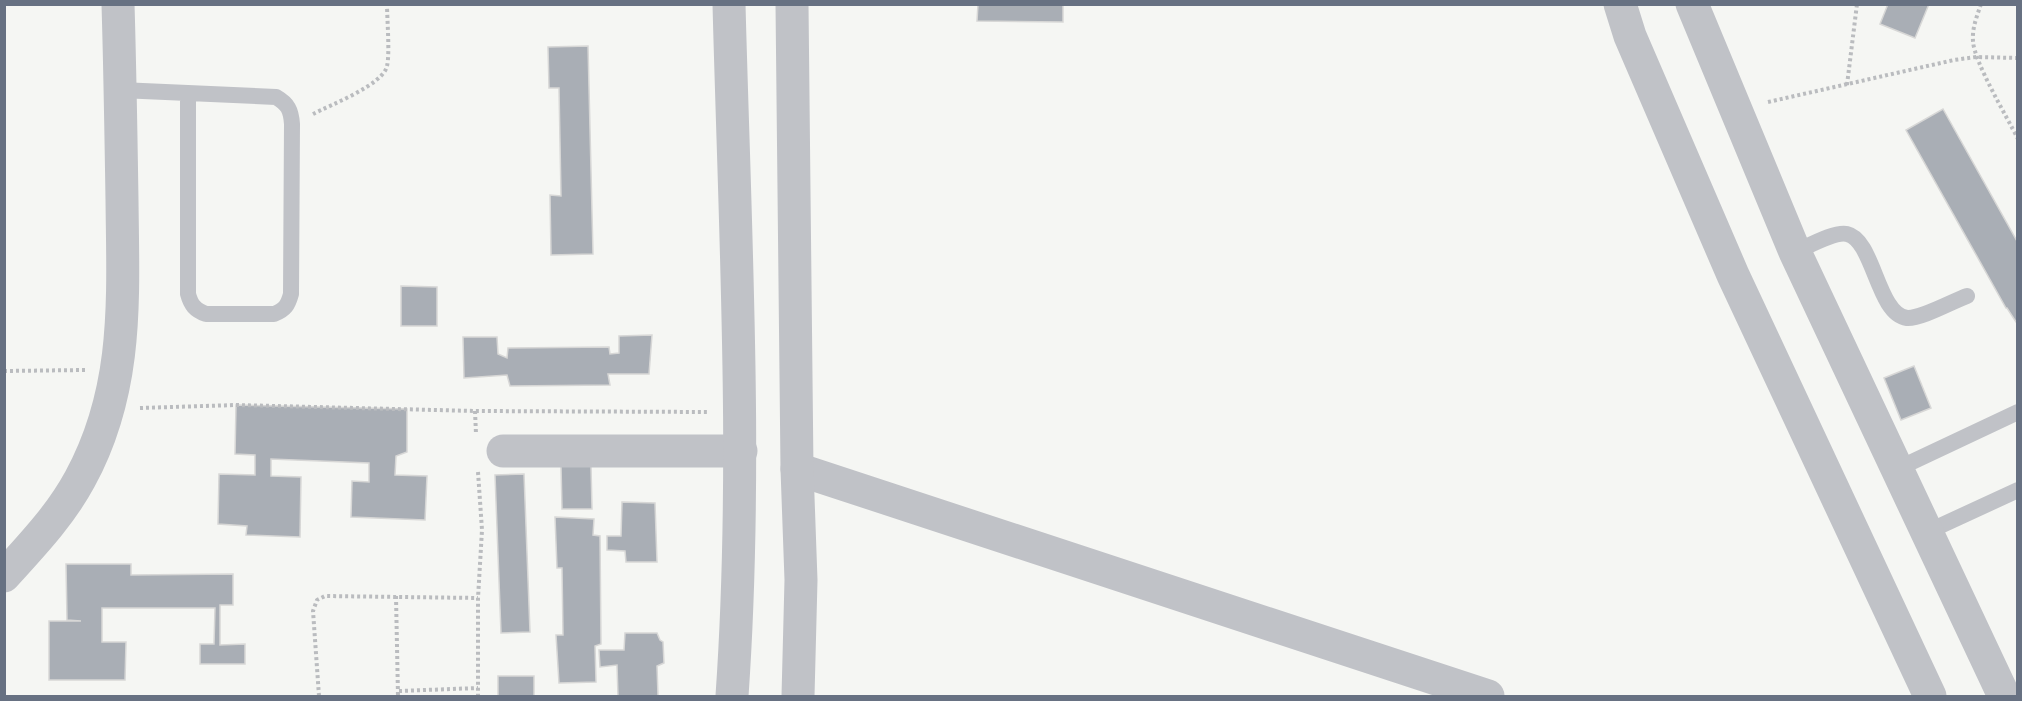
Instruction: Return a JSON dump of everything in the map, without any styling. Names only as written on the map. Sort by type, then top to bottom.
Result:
[{"type":"street","points":[[4,576],[62,510],[81,478],[97,444],[109,409],[118,369],[123,311],[118,4]]},
{"type":"street","points":[[729,4],[741,451],[738,603],[732,696]]},
{"type":"street","points":[[1620,4],[1630,36],[1733,275],[1930,696]]},
{"type":"street","points":[[1692,4],[1795,252],[2005,696]]},
{"type":"street","points":[[797,9],[797,469],[801,580],[798,696]]},
{"type":"street","points":[[485,451],[741,451]]},
{"type":"street","points":[[797,469],[1488,696]]},
{"type":"lane","points":[[120,90],[188,93],[276,97],[286,103],[291,113],[292,124],[291,294],[283,311],[274,314],[206,314],[197,310],[190,303],[188,294],[188,93]]},
{"type":"lane","points":[[1795,252],[1836,235],[1847,234],[1858,240],[1889,304],[1896,314],[1908,318],[1967,296]]},
{"type":"lane","points":[[1897,469],[2018,412]]},
{"type":"lane","points":[[1926,532],[2018,490]]},
{"type":"lane","points":[[2005,696],[2018,692]]},
{"type":"path","points":[[292,124],[370,86],[380,78],[387,68],[387,4]]},
{"type":"path","points":[[1847,85],[1857,4]]},
{"type":"path","points":[[1982,4],[1974,27],[1973,42],[1976,57],[2018,139]]},
{"type":"path","points":[[1735,109],[1954,60],[1976,57],[2018,58]]},
{"type":"path","points":[[4,371],[118,369]]},
{"type":"path","points":[[109,409],[236,405],[475,411],[740,413]]},
{"type":"path","points":[[475,411],[485,451],[478,597],[478,696]]},
{"type":"path","points":[[319,696],[313,611],[316,600],[325,596],[478,597]]},
{"type":"path","points":[[396,596],[398,696]]},
{"type":"path","points":[[399,691],[478,688]]},
{"type":"building","points":[[978,4],[1063,4],[1063,22],[977,21]]},
{"type":"building","points":[[1888,4],[1929,4],[1915,38],[1880,24]]},
{"type":"building","points":[[588,46],[593,254],[551,255],[550,195],[561,196],[559,88],[549,88],[548,47]]},
{"type":"building","points":[[1943,109],[2018,243],[2018,325],[2006,308],[1906,130]]},
{"type":"building","points":[[401,286],[437,287],[437,326],[401,326]]},
{"type":"building","points":[[652,335],[649,374],[608,374],[610,385],[510,386],[507,375],[464,378],[463,337],[497,337],[498,354],[507,358],[508,348],[609,347],[610,354],[619,353],[619,336]]},
{"type":"building","points":[[1914,366],[1931,408],[1901,420],[1884,378]]},
{"type":"building","points":[[236,405],[407,409],[407,452],[396,456],[395,475],[427,476],[425,520],[351,517],[352,481],[369,482],[369,463],[271,459],[271,476],[301,477],[300,537],[246,535],[247,526],[218,524],[219,474],[255,475],[255,455],[235,454]]},
{"type":"building","points":[[561,466],[591,466],[592,509],[562,509]]},
{"type":"building","points":[[524,474],[530,632],[501,633],[495,475]]},
{"type":"building","points":[[622,502],[655,503],[657,562],[626,562],[625,551],[607,550],[607,536],[621,536]]},
{"type":"building","points":[[555,517],[594,519],[593,535],[600,536],[601,644],[595,646],[596,682],[559,683],[556,635],[563,635],[562,568],[557,568]]},
{"type":"building","points":[[66,564],[131,564],[131,575],[233,574],[233,605],[220,605],[220,645],[245,644],[245,664],[200,664],[200,644],[214,644],[215,608],[102,608],[102,642],[126,642],[125,680],[49,680],[49,621],[81,621],[67,620]]},
{"type":"building","points":[[625,633],[657,633],[663,642],[664,663],[657,666],[658,696],[618,696],[617,665],[600,667],[599,650],[624,650]]},
{"type":"building","points":[[498,676],[534,676],[534,696],[498,696]]}]
